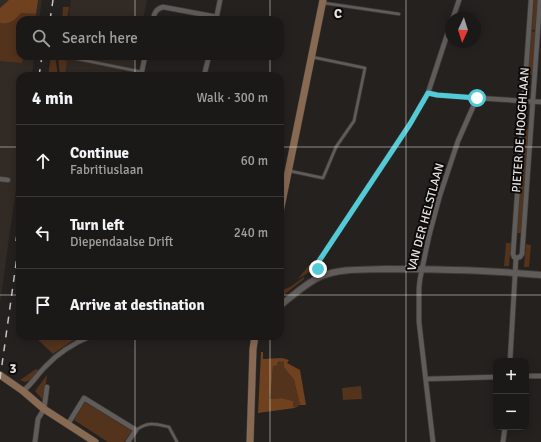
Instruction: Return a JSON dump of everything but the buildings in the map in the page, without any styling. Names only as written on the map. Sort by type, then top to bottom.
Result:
[{"type":"main road","points":[[284,192],[323,1]]},
{"type":"main road","points":[[250,442],[254,340]]},
{"type":"main road","points":[[0,375],[24,391],[44,409],[95,442]]},
{"type":"street","points":[[216,16],[220,0]]},
{"type":"street","points":[[455,12],[458,0]]},
{"type":"street","name":"PIETER DE HOOGHLAAN","points":[[510,358],[516,258],[513,254],[531,0]]},
{"type":"street","name":"PIETER DE HOOGHLAAN","points":[[516,258],[520,257],[522,254],[532,102],[540,17],[540,0]]},
{"type":"street","points":[[154,16],[159,8],[163,7],[206,16]]},
{"type":"street","points":[[321,276],[317,264],[410,124],[428,93],[445,41]]},
{"type":"street","points":[[142,72],[144,60]]},
{"type":"street","points":[[205,72],[208,60]]},
{"type":"street","points":[[428,93],[437,95],[541,102]]},
{"type":"street","name":"VAN DER HELSTLAAN","points":[[433,442],[418,322],[421,269],[449,168],[458,141],[477,98]]},
{"type":"street","points":[[0,179],[8,180]]},
{"type":"street","points":[[284,302],[307,284],[321,276],[356,270],[421,269],[541,275]]},
{"type":"street","points":[[24,391],[55,358],[83,340]]},
{"type":"street","points":[[529,376],[541,376]]},
{"type":"street","points":[[426,379],[493,377]]},
{"type":"street","points":[[35,442],[38,419],[44,409],[47,388]]},
{"type":"street","points":[[68,424],[84,398],[136,430],[128,442]]},
{"type":"street","points":[[503,442],[505,430]]},
{"type":"lane","points":[[323,1],[399,14]]},
{"type":"lane","points":[[288,171],[323,178],[336,147],[354,121],[362,83],[365,68],[312,57]]},
{"type":"lane","points":[[81,60],[133,72]]},
{"type":"lane","points":[[136,430],[142,426],[153,423],[169,427],[177,442]]},
{"type":"shaded area","points":[[0,0],[42,0],[40,16],[16,16],[16,60],[34,60],[32,72],[16,72],[16,189],[0,304]]},
{"type":"shaded area","points":[[9,0],[38,0],[36,14],[21,13],[12,21],[7,23],[0,23],[0,8]]},
{"type":"shaded area","points":[[71,0],[147,0],[144,16],[69,16]]},
{"type":"shaded area","points":[[534,0],[538,0],[536,30],[531,30]]},
{"type":"shaded area","points":[[63,7],[69,7],[68,16],[62,16]]},
{"type":"shaded area","points":[[21,13],[36,14],[36,16],[18,16]]},
{"type":"shaded area","points":[[16,18],[16,60],[22,60],[22,63],[0,61],[0,23],[12,21]]},
{"type":"shaded area","points":[[531,31],[536,32],[533,75],[530,75],[529,73],[528,75]]},
{"type":"shaded area","points":[[50,60],[56,60],[57,72],[49,72]]},
{"type":"shaded area","points":[[58,60],[67,61],[66,72],[60,72]]},
{"type":"shaded area","points":[[65,60],[135,60],[132,72],[63,72]]},
{"type":"shaded area","points":[[524,129],[529,129],[521,233],[517,233],[517,231]]},
{"type":"shaded area","points":[[506,243],[511,243],[509,266],[504,266]]},
{"type":"shaded area","points":[[526,244],[531,245],[529,267],[524,267]]},
{"type":"shaded area","points":[[309,265],[312,265],[314,270],[298,279]]},
{"type":"shaded area","points":[[304,277],[304,279],[284,295],[284,290]]},
{"type":"shaded area","points":[[38,340],[74,340],[72,341],[53,354]]},
{"type":"shaded area","points":[[261,352],[263,352],[263,359],[282,358],[289,360],[287,363],[300,370],[306,405],[300,405],[294,380],[284,367],[284,361],[278,362],[277,365],[273,366],[271,393],[269,398],[282,398],[293,401],[293,406],[295,408],[258,413]]},
{"type":"shaded area","points":[[281,361],[284,361],[290,375],[294,380],[300,405],[295,408],[293,406],[293,401],[282,398],[269,399],[271,393],[273,366]]},
{"type":"shaded area","points":[[46,363],[31,380],[25,382],[20,380],[36,369],[38,370]]},
{"type":"shaded area","points":[[47,375],[44,399],[43,400],[35,391]]},
{"type":"shaded area","points":[[361,386],[362,399],[343,400],[342,388]]},
{"type":"shaded area","points":[[85,402],[132,431],[124,442],[108,442],[74,420]]},
{"type":"railway","points":[[51,16],[53,0]]},
{"type":"railway","points":[[40,72],[41,60]]},
{"type":"railway","points":[[0,379],[16,264]]},
{"type":"route","points":[[318,269],[317,264],[410,124],[428,93],[477,98]]}]
